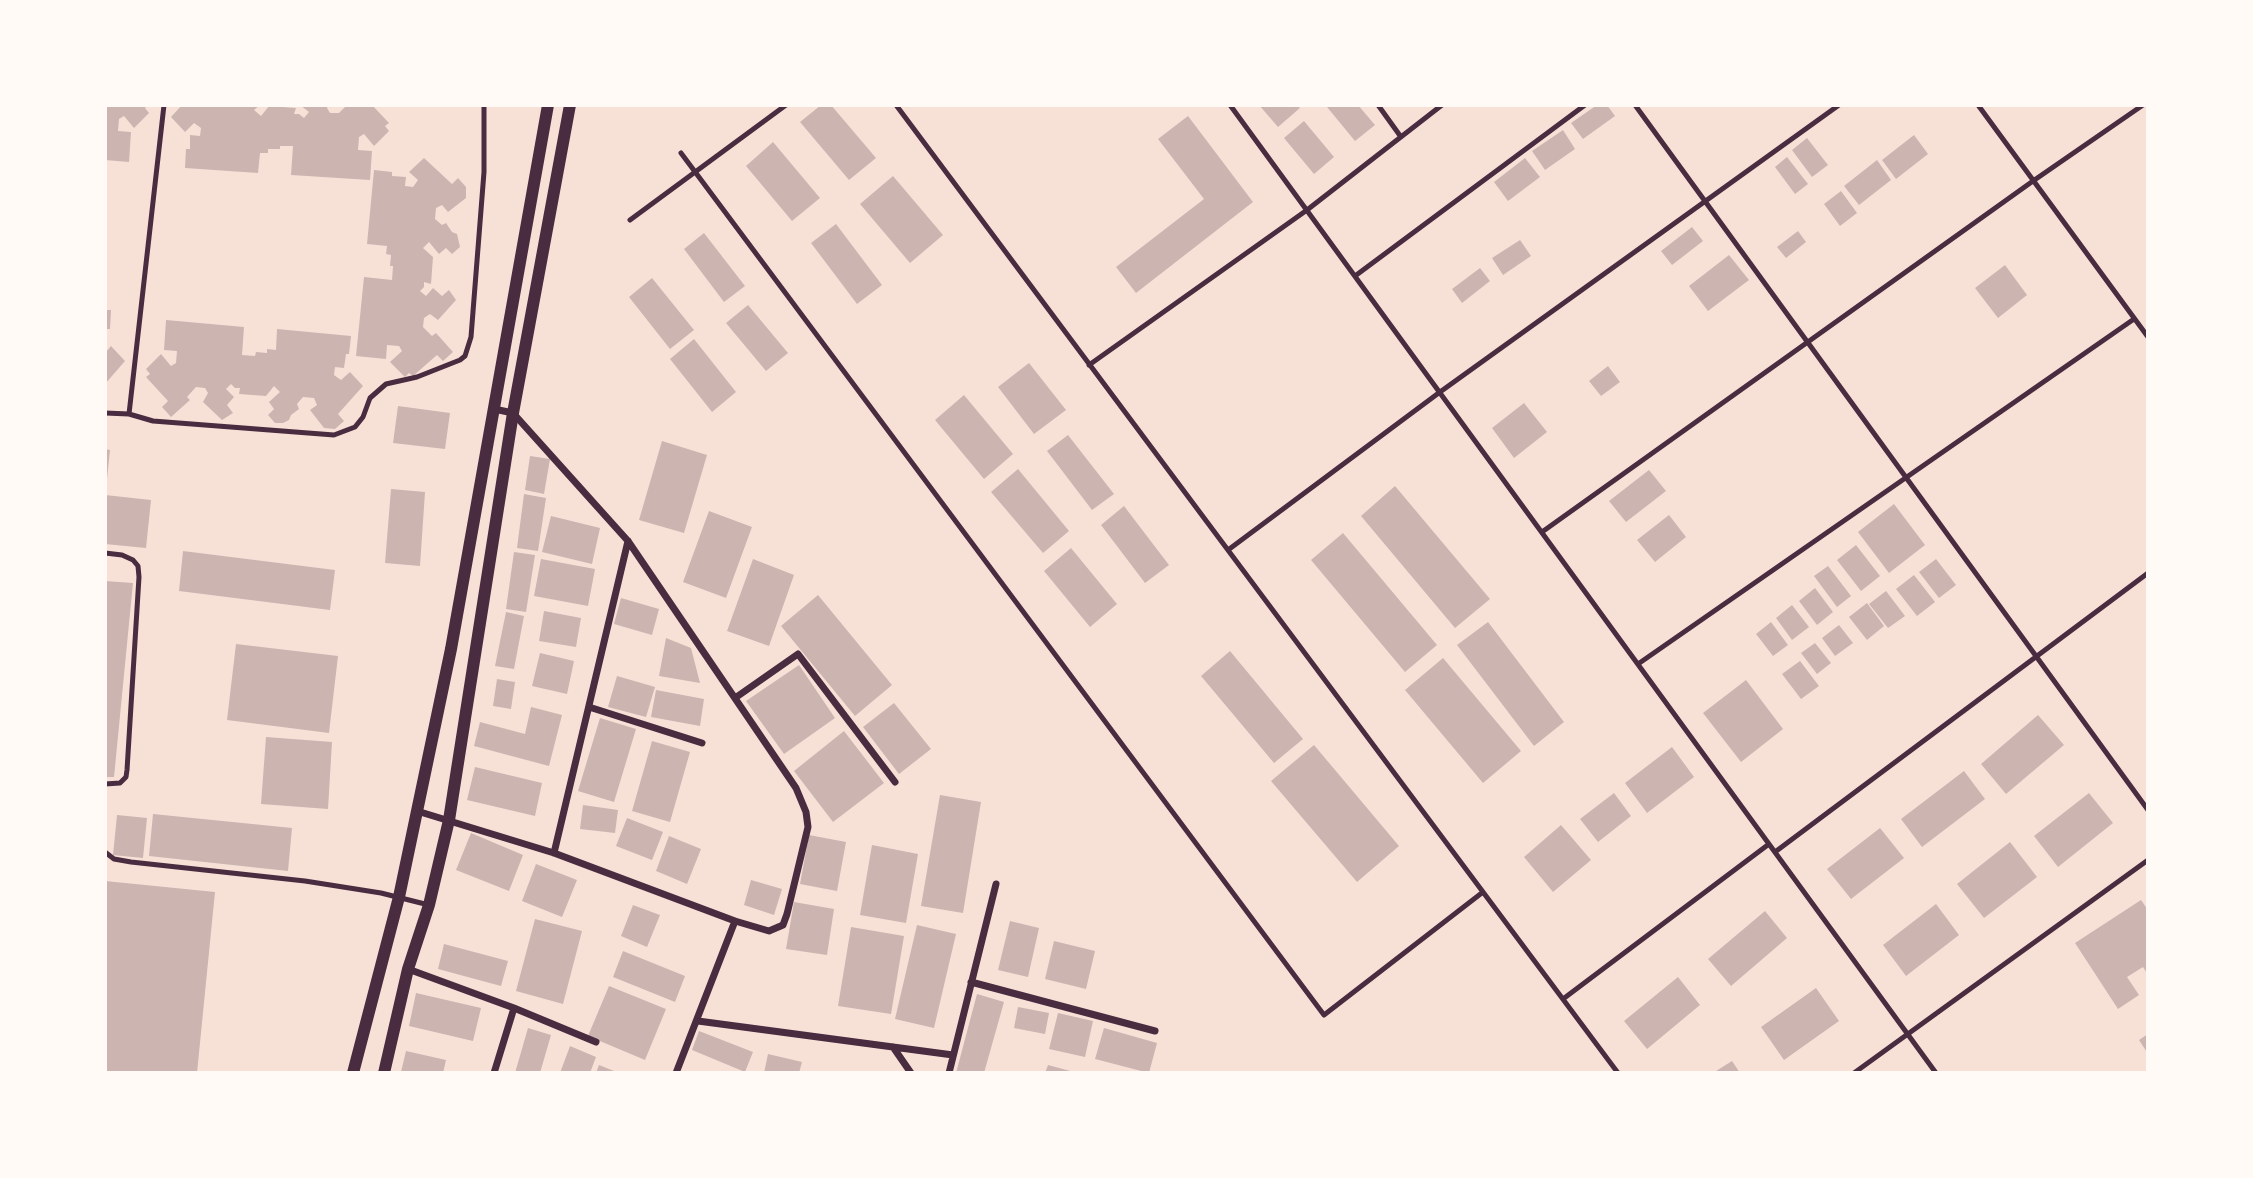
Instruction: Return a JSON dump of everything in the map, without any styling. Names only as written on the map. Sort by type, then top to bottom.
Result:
[{"type":"street","points":[[353,1073],[399,897],[451,649],[548,105]]},
{"type":"street","points":[[384,1073],[408,969],[429,905],[449,820],[513,413],[570,105]]},
{"type":"street","points":[[417,811],[554,853],[735,921],[769,931],[783,925],[808,827],[807,812],[802,799],[628,541],[513,413],[494,409]]},
{"type":"street","points":[[554,853],[628,541]]},
{"type":"street","points":[[735,698],[798,654],[895,782]]},
{"type":"street","points":[[589,707],[702,743]]},
{"type":"street","points":[[949,1073],[996,884]]},
{"type":"street","points":[[676,1073],[735,921]]},
{"type":"street","points":[[408,969],[596,1042]]},
{"type":"street","points":[[971,982],[1155,1031]]},
{"type":"street","points":[[494,1073],[514,1008]]},
{"type":"street","points":[[698,1021],[953,1055]]},
{"type":"street","points":[[893,1047],[911,1073]]},
{"type":"lane","points":[[129,414],[164,105]]},
{"type":"lane","points":[[105,413],[129,414],[153,421],[334,435],[355,426],[363,417],[370,398],[386,384],[417,377],[465,356],[471,337],[484,172],[484,105]]},
{"type":"lane","points":[[630,220],[786,105]]},
{"type":"lane","points":[[896,105],[1618,1073]]},
{"type":"lane","points":[[1230,105],[1936,1073]]},
{"type":"lane","points":[[1378,105],[1401,136]]},
{"type":"lane","points":[[1089,365],[1307,209],[1442,105]]},
{"type":"lane","points":[[1355,276],[1585,105]]},
{"type":"lane","points":[[1635,105],[2148,810]]},
{"type":"lane","points":[[1228,550],[1440,392],[1839,105]]},
{"type":"lane","points":[[1978,105],[2148,337]]},
{"type":"lane","points":[[1542,532],[2143,105]]},
{"type":"lane","points":[[681,153],[1324,1015],[1482,892]]},
{"type":"lane","points":[[1638,664],[2134,319]]},
{"type":"lane","points":[[105,553],[122,555],[133,560],[138,566],[139,577],[126,777],[120,783],[105,784]]},
{"type":"lane","points":[[1774,852],[2148,573]]},
{"type":"lane","points":[[1563,999],[1769,844]]},
{"type":"lane","points":[[105,852],[114,859],[131,862],[305,881],[399,897],[429,905]]},
{"type":"lane","points":[[1854,1073],[2148,860]]},
{"type":"building","points":[[105,105],[148,105],[145,108],[149,113],[134,128],[124,116],[119,119],[118,131],[131,132],[129,162],[105,160]]},
{"type":"building","points":[[182,105],[260,105],[254,110],[261,116],[269,106],[296,108],[294,114],[304,118],[309,112],[300,105],[328,105],[330,113],[339,113],[347,105],[372,105],[389,123],[385,126],[389,131],[374,146],[364,134],[359,137],[358,150],[372,151],[370,180],[291,175],[293,146],[280,146],[280,149],[268,149],[268,153],[260,153],[258,173],[185,168],[190,135],[200,136],[201,128],[194,123],[185,132],[171,117]]},
{"type":"building","points":[[821,105],[831,105],[876,158],[849,180],[800,122]]},
{"type":"building","points":[[1259,105],[1297,105],[1300,108],[1278,127]]},
{"type":"building","points":[[1358,105],[1375,125],[1355,141],[1327,107]]},
{"type":"building","points":[[1597,105],[1607,105],[1615,116],[1583,139],[1571,123]]},
{"type":"building","points":[[1188,116],[1253,202],[1136,293],[1116,267],[1204,199],[1158,139]]},
{"type":"building","points":[[1304,121],[1334,157],[1314,174],[1284,138]]},
{"type":"building","points":[[1563,130],[1575,149],[1545,170],[1532,151]]},
{"type":"building","points":[[1914,135],[1928,154],[1896,179],[1882,160]]},
{"type":"building","points":[[1807,138],[1828,165],[1812,177],[1792,150]]},
{"type":"building","points":[[773,142],[820,198],[792,221],[746,166]]},
{"type":"building","points":[[1787,157],[1808,184],[1795,194],[1775,167]]},
{"type":"building","points":[[424,158],[452,184],[458,178],[466,187],[466,198],[448,212],[442,205],[436,208],[435,219],[442,225],[446,223],[452,232],[457,234],[460,247],[452,254],[446,248],[439,254],[429,242],[423,248],[433,257],[431,284],[424,282],[420,291],[426,296],[433,288],[442,296],[449,290],[456,300],[438,320],[430,314],[424,318],[423,327],[432,336],[436,333],[453,352],[443,361],[437,355],[413,376],[409,373],[405,377],[390,362],[402,351],[399,346],[387,345],[386,359],[356,356],[364,277],[392,280],[393,266],[390,266],[391,255],[386,254],[387,246],[367,244],[374,170],[406,177],[405,186],[413,187],[418,180],[409,172]]},
{"type":"building","points":[[1525,158],[1540,177],[1508,201],[1494,182]]},
{"type":"building","points":[[1877,160],[1891,180],[1859,205],[1844,186]]},
{"type":"building","points":[[893,176],[943,235],[910,263],[860,204]]},
{"type":"building","points":[[1841,191],[1857,213],[1840,226],[1824,204]]},
{"type":"building","points":[[836,224],[882,285],[857,304],[811,243]]},
{"type":"building","points":[[1692,227],[1703,241],[1672,265],[1661,251]]},
{"type":"building","points":[[1798,231],[1806,242],[1786,258],[1777,247]]},
{"type":"building","points":[[704,233],[745,286],[724,302],[684,249]]},
{"type":"building","points":[[1520,240],[1531,256],[1503,275],[1492,258]]},
{"type":"building","points":[[1729,255],[1749,280],[1708,311],[1689,286]]},
{"type":"building","points":[[2005,265],[2027,295],[1998,318],[1975,288]]},
{"type":"building","points":[[1480,268],[1490,281],[1462,303],[1452,289]]},
{"type":"building","points":[[652,278],[694,330],[670,349],[629,297]]},
{"type":"building","points":[[748,305],[788,353],[766,371],[726,323]]},
{"type":"building","points":[[105,310],[111,310],[110,329],[105,329]]},
{"type":"building","points":[[166,320],[244,327],[242,355],[255,356],[256,352],[276,350],[277,329],[351,336],[344,368],[335,367],[334,375],[341,380],[350,372],[363,386],[338,414],[344,421],[335,429],[324,428],[310,410],[317,405],[314,398],[303,397],[297,404],[299,409],[289,420],[275,423],[268,415],[274,409],[269,402],[280,392],[274,386],[266,396],[239,394],[240,388],[231,384],[226,389],[234,397],[227,405],[233,413],[222,420],[203,402],[208,393],[205,388],[196,387],[187,397],[190,400],[171,417],[162,407],[168,401],[146,377],[150,374],[146,369],[161,354],[171,366],[176,363],[177,351],[164,350]]},
{"type":"building","points":[[694,339],[736,392],[712,412],[670,359]]},
{"type":"building","points":[[111,346],[125,361],[105,384],[105,353]]},
{"type":"building","points":[[1029,363],[1066,410],[1034,434],[998,387]]},
{"type":"building","points":[[1608,366],[1620,382],[1601,396],[1589,381]]},
{"type":"building","points":[[964,395],[1013,454],[984,479],[935,420]]},
{"type":"building","points":[[1524,403],[1547,432],[1514,458],[1492,428]]},
{"type":"building","points":[[398,406],[450,413],[445,449],[393,443]]},
{"type":"building","points":[[1068,435],[1114,494],[1092,510],[1047,451]]},
{"type":"building","points":[[662,441],[707,455],[684,533],[639,520]]},
{"type":"building","points":[[105,449],[110,450],[107,479],[105,479]]},
{"type":"building","points":[[530,456],[550,459],[544,494],[525,490]]},
{"type":"building","points":[[1018,469],[1069,531],[1043,553],[991,492]]},
{"type":"building","points":[[1649,470],[1666,491],[1626,522],[1609,501]]},
{"type":"building","points":[[1395,486],[1490,599],[1455,628],[1361,516]]},
{"type":"building","points":[[391,489],[425,492],[420,566],[385,563]]},
{"type":"building","points":[[524,494],[546,498],[538,551],[517,548]]},
{"type":"building","points":[[105,495],[151,500],[146,548],[105,544]]},
{"type":"building","points":[[1894,504],[1925,545],[1889,573],[1858,532]]},
{"type":"building","points":[[1124,506],[1169,565],[1145,583],[1101,525]]},
{"type":"building","points":[[709,511],[752,527],[726,598],[683,582]]},
{"type":"building","points":[[1669,515],[1686,537],[1655,562],[1637,540]]},
{"type":"building","points":[[551,516],[600,528],[592,564],[542,552]]},
{"type":"building","points":[[1343,533],[1437,645],[1405,672],[1311,560]]},
{"type":"building","points":[[1856,545],[1880,576],[1861,591],[1837,560]]},
{"type":"building","points":[[1071,548],[1117,604],[1090,627],[1044,571]]},
{"type":"building","points":[[183,551],[335,570],[330,610],[179,591]]},
{"type":"building","points":[[514,552],[535,555],[526,612],[506,609]]},
{"type":"building","points":[[541,559],[595,569],[588,606],[534,596]]},
{"type":"building","points":[[753,559],[794,575],[769,646],[727,631]]},
{"type":"building","points":[[1936,559],[1956,585],[1939,598],[1919,572]]},
{"type":"building","points":[[1828,566],[1851,596],[1837,607],[1814,576]]},
{"type":"building","points":[[1914,575],[1935,602],[1917,616],[1896,589]]},
{"type":"building","points":[[105,581],[133,583],[114,777],[105,777]]},
{"type":"building","points":[[1815,588],[1833,612],[1817,625],[1799,601]]},
{"type":"building","points":[[1886,591],[1905,616],[1888,628],[1869,604]]},
{"type":"building","points":[[818,595],[892,685],[855,716],[781,626]]},
{"type":"building","points":[[621,598],[659,609],[652,635],[614,624]]},
{"type":"building","points":[[1867,603],[1884,626],[1867,640],[1849,617]]},
{"type":"building","points":[[1792,605],[1809,627],[1792,640],[1776,618]]},
{"type":"building","points":[[544,611],[581,618],[576,647],[539,641]]},
{"type":"building","points":[[506,612],[524,616],[514,669],[495,666]]},
{"type":"building","points":[[1488,622],[1564,722],[1534,746],[1457,645]]},
{"type":"building","points":[[1771,622],[1788,645],[1773,656],[1756,634]]},
{"type":"building","points":[[1839,625],[1853,643],[1835,656],[1822,638]]},
{"type":"building","points":[[666,638],[691,648],[700,683],[659,676]]},
{"type":"building","points":[[1815,643],[1831,663],[1817,674],[1801,653]]},
{"type":"building","points":[[236,644],[338,656],[329,733],[227,720]]},
{"type":"building","points":[[1230,651],[1303,739],[1274,763],[1201,676]]},
{"type":"building","points":[[540,653],[574,661],[567,694],[532,686]]},
{"type":"building","points":[[1443,658],[1521,751],[1483,783],[1405,690]]},
{"type":"building","points":[[1800,661],[1819,686],[1801,699],[1782,674]]},
{"type":"building","points":[[799,665],[835,718],[784,754],[746,701]]},
{"type":"building","points":[[617,676],[655,687],[646,717],[608,707]]},
{"type":"building","points":[[497,679],[515,682],[511,709],[493,706]]},
{"type":"building","points":[[1746,680],[1783,729],[1741,762],[1703,713]]},
{"type":"building","points":[[656,690],[704,699],[700,726],[651,717]]},
{"type":"building","points":[[894,703],[931,749],[899,774],[863,727]]},
{"type":"building","points":[[531,707],[562,715],[549,766],[474,746],[480,722],[525,734]]},
{"type":"building","points":[[2038,715],[2064,745],[2006,794],[1981,764]]},
{"type":"building","points":[[600,718],[636,729],[614,802],[578,791]]},
{"type":"building","points":[[844,731],[884,783],[833,822],[794,771]]},
{"type":"building","points":[[266,737],[332,742],[328,809],[261,804]]},
{"type":"building","points":[[652,741],[690,752],[670,822],[632,811]]},
{"type":"building","points":[[1314,745],[1399,846],[1357,882],[1271,781]]},
{"type":"building","points":[[1672,747],[1694,777],[1647,813],[1625,783]]},
{"type":"building","points":[[475,767],[542,783],[535,816],[467,800]]},
{"type":"building","points":[[1964,771],[1985,799],[1922,847],[1901,819]]},
{"type":"building","points":[[1614,793],[1631,816],[1598,842],[1580,819]]},
{"type":"building","points":[[2089,793],[2113,823],[2058,867],[2034,836]]},
{"type":"building","points":[[940,795],[981,802],[963,913],[921,906]]},
{"type":"building","points":[[583,805],[618,810],[615,833],[580,829]]},
{"type":"building","points":[[153,814],[292,828],[288,871],[149,856]]},
{"type":"building","points":[[117,815],[147,818],[143,858],[113,855]]},
{"type":"building","points":[[627,818],[663,832],[652,860],[616,846]]},
{"type":"building","points":[[1561,825],[1591,860],[1553,892],[1524,857]]},
{"type":"building","points":[[1880,828],[1904,858],[1851,899],[1827,869]]},
{"type":"building","points":[[471,833],[523,855],[509,891],[456,870]]},
{"type":"building","points":[[809,835],[846,842],[837,891],[800,884]]},
{"type":"building","points":[[669,836],[701,849],[687,884],[656,871]]},
{"type":"building","points":[[2010,842],[2037,877],[1984,918],[1957,884]]},
{"type":"building","points":[[872,845],[918,854],[906,923],[860,915]]},
{"type":"building","points":[[536,864],[577,880],[562,917],[522,901]]},
{"type":"building","points":[[751,880],[782,889],[774,915],[744,905]]},
{"type":"building","points":[[105,881],[215,892],[197,1073],[105,1073]]},
{"type":"building","points":[[2141,900],[2148,910],[2148,975],[2143,967],[2127,977],[2139,995],[2118,1009],[2075,943]]},
{"type":"building","points":[[794,902],[834,909],[827,955],[786,949]]},
{"type":"building","points":[[1936,904],[1959,935],[1906,976],[1883,945]]},
{"type":"building","points":[[633,905],[660,915],[647,947],[621,936]]},
{"type":"building","points":[[1765,911],[1787,938],[1731,986],[1708,959]]},
{"type":"building","points":[[535,919],[582,931],[563,1004],[516,991]]},
{"type":"building","points":[[1010,921],[1039,928],[1028,977],[998,970]]},
{"type":"building","points":[[917,925],[956,934],[934,1028],[895,1019]]},
{"type":"building","points":[[851,927],[904,936],[891,1014],[838,1006]]},
{"type":"building","points":[[1054,941],[1095,951],[1086,989],[1045,979]]},
{"type":"building","points":[[444,944],[508,961],[501,986],[438,969]]},
{"type":"building","points":[[623,951],[685,976],[675,1002],[613,977]]},
{"type":"building","points":[[1678,977],[1700,1005],[1647,1049],[1624,1021]]},
{"type":"building","points":[[609,986],[666,1009],[645,1060],[588,1036]]},
{"type":"building","points":[[1816,988],[1839,1021],[1784,1060],[1761,1027]]},
{"type":"building","points":[[416,993],[481,1008],[473,1041],[409,1026]]},
{"type":"building","points":[[977,994],[1004,1002],[984,1073],[956,1073]]},
{"type":"building","points":[[1018,1007],[1049,1013],[1045,1034],[1014,1028]]},
{"type":"building","points":[[1058,1013],[1093,1021],[1085,1057],[1049,1049]]},
{"type":"building","points":[[528,1028],[551,1035],[540,1073],[515,1073]]},
{"type":"building","points":[[1104,1028],[1157,1043],[1149,1073],[1095,1059]]},
{"type":"building","points":[[699,1031],[753,1052],[745,1072],[692,1050]]},
{"type":"building","points":[[2148,1034],[2148,1054],[2139,1040]]},
{"type":"building","points":[[570,1046],[596,1057],[590,1073],[560,1073]]},
{"type":"building","points":[[406,1051],[446,1060],[443,1073],[401,1072]]},
{"type":"building","points":[[768,1054],[802,1062],[799,1073],[764,1073]]},
{"type":"building","points":[[1732,1061],[1740,1073],[1713,1073]]},
{"type":"building","points":[[599,1065],[619,1073],[596,1073]]},
{"type":"building","points":[[1048,1065],[1074,1072],[1074,1073],[1045,1073]]}]
